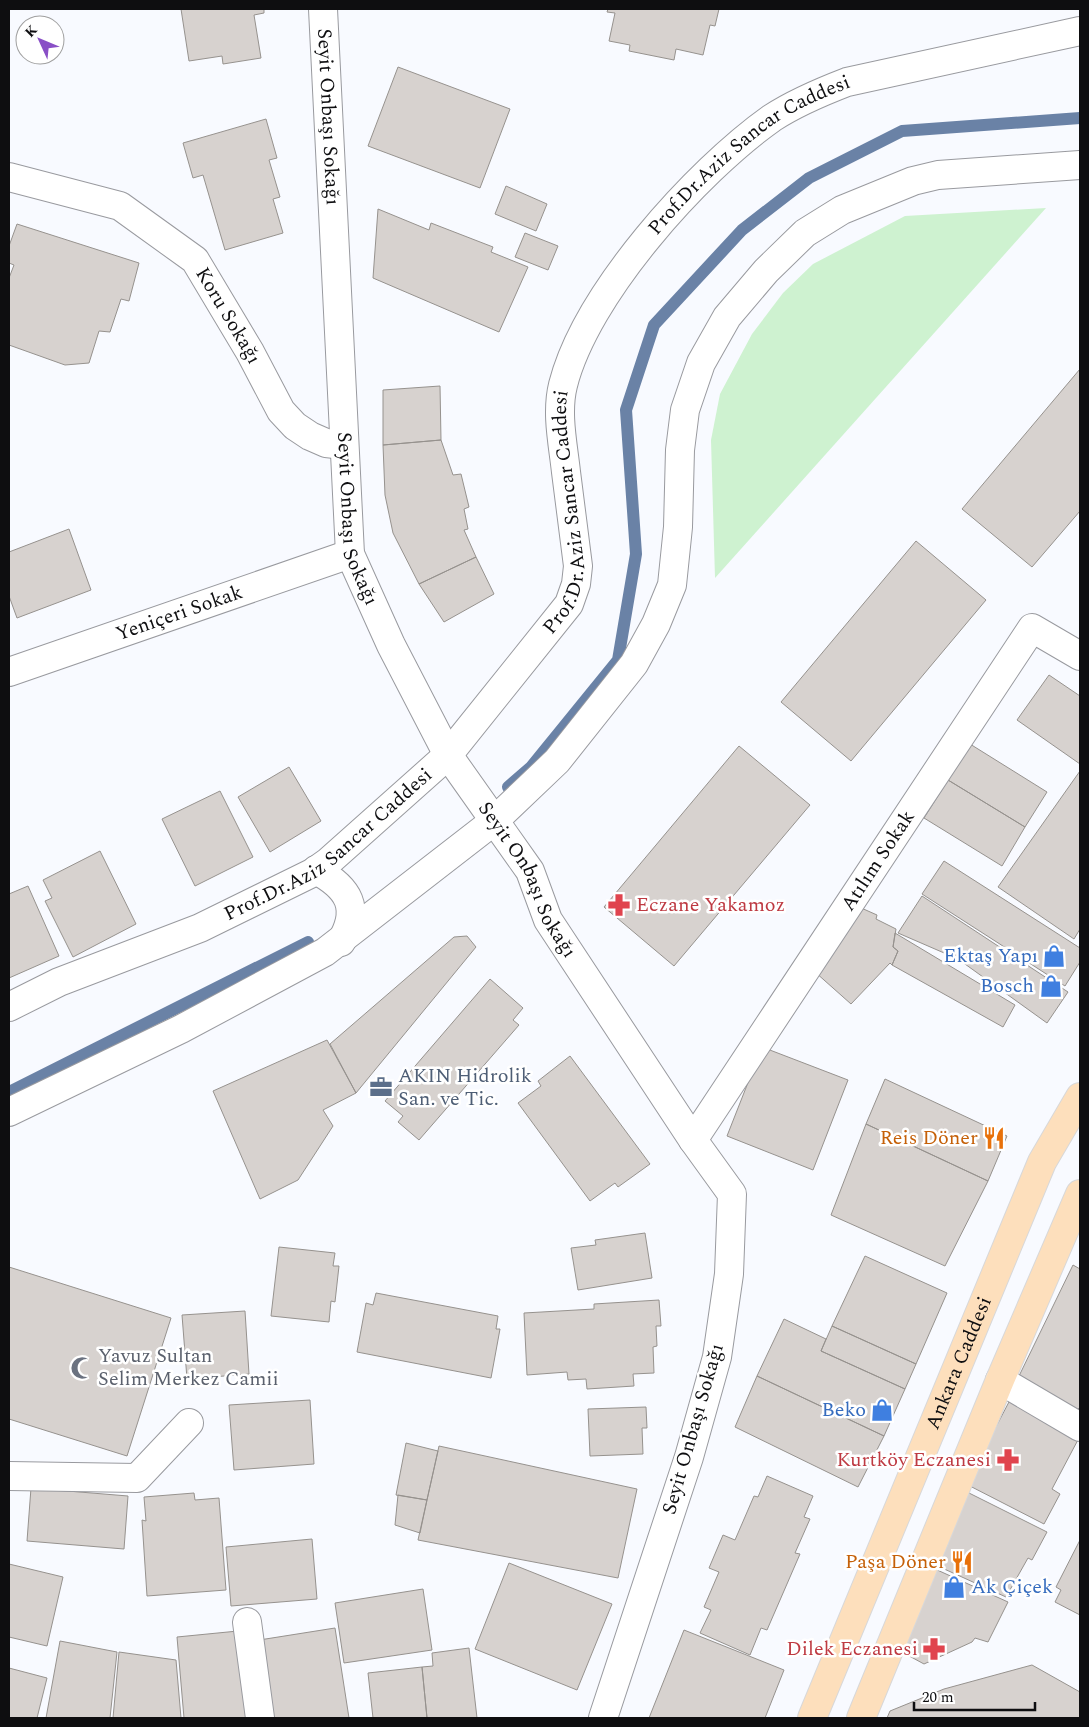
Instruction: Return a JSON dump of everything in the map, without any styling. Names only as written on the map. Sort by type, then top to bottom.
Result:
[{"type":"main road","name":"Ankara Caddesi","points":[[812,1718],[1042,1162],[1080,1097]]},
{"type":"main road","points":[[861,1718],[1000,1380],[1080,1194]]},
{"type":"street","name":"Seyit Onbaşı Sokağı","points":[[323,9],[350,554],[391,645],[448,755],[530,871],[548,920],[693,1140],[732,1194],[728,1274],[717,1357],[689,1457],[603,1718]]},
{"type":"street","name":"Prof.Dr.Aziz Sancar Caddesi","points":[[9,1007],[58,982],[200,928],[316,870],[448,755],[569,604],[576,584],[578,566],[562,440],[561,412],[563,386],[584,332],[612,285],[690,190],[726,154],[773,117],[811,97],[847,82],[1080,31]]},
{"type":"street","points":[[9,1112],[181,1029],[325,952],[494,821],[556,761],[634,664],[656,624],[672,585],[678,527],[680,450],[685,410],[700,363],[722,325],[766,271],[805,233],[842,210],[913,181],[938,175],[1080,165]]},
{"type":"street","name":"Koru Sokağı","points":[[9,177],[120,206],[195,260],[250,352],[281,411],[295,426],[310,436],[326,443],[344,445]]},
{"type":"street","name":"Yeniçeri Sokak","points":[[9,672],[350,554]]},
{"type":"street","name":"Atılım Sokak","points":[[693,1140],[1032,628],[1080,656]]},
{"type":"street","points":[[316,870],[330,877],[349,902],[352,917],[350,926],[340,942]]},
{"type":"street","points":[[1000,1380],[1080,1427]]},
{"type":"street","points":[[9,1476],[137,1478],[189,1423]]},
{"type":"street","points":[[247,1622],[260,1718]]},
{"type":"green space","points":[[1046,208],[715,578],[711,440],[720,394],[752,334],[783,293],[813,264],[905,216]]},
{"type":"building","points":[[181,9],[264,9],[264,13],[254,15],[261,58],[223,64],[222,56],[189,61]]},
{"type":"building","points":[[608,9],[719,9],[715,26],[710,25],[703,55],[676,49],[674,60],[629,51],[630,45],[609,41],[615,13],[607,12]]},
{"type":"building","points":[[398,67],[510,109],[480,188],[368,146]]},
{"type":"building","points":[[266,119],[277,158],[269,160],[280,197],[273,199],[283,233],[225,250],[203,175],[193,178],[183,143]]},
{"type":"building","points":[[506,186],[547,204],[536,231],[495,214]]},
{"type":"building","points":[[378,209],[429,230],[431,223],[493,247],[491,252],[528,267],[499,332],[373,278]]},
{"type":"building","points":[[17,224],[139,263],[129,301],[121,299],[110,332],[99,331],[89,363],[65,365],[9,345],[9,278],[14,265],[9,263],[9,246]]},
{"type":"building","points":[[525,233],[558,246],[548,270],[515,257]]},
{"type":"building","points":[[1080,369],[1080,511],[1032,567],[962,509]]},
{"type":"building","points":[[440,386],[441,440],[383,445],[383,390]]},
{"type":"building","points":[[441,440],[453,475],[461,474],[469,507],[464,509],[468,529],[464,530],[476,557],[419,584],[393,533],[385,495],[383,445]]},
{"type":"building","points":[[69,529],[91,590],[17,618],[9,596],[9,552]]},
{"type":"building","points":[[916,541],[986,600],[851,761],[781,702]]},
{"type":"building","points":[[476,557],[494,594],[444,622],[419,584]]},
{"type":"building","points":[[1049,675],[1080,696],[1080,764],[1017,720]]},
{"type":"building","points":[[970,744],[1047,792],[1025,827],[948,780]]},
{"type":"building","points":[[739,746],[810,805],[674,966],[604,907]]},
{"type":"building","points":[[289,767],[321,821],[270,852],[238,797]]},
{"type":"building","points":[[1080,771],[1080,929],[1074,939],[998,887]]},
{"type":"building","points":[[948,780],[1025,827],[1002,866],[924,818]]},
{"type":"building","points":[[220,791],[253,857],[195,886],[162,819]]},
{"type":"building","points":[[100,851],[136,924],[73,957],[45,901],[52,898],[43,880]]},
{"type":"building","points":[[944,861],[1080,948],[1080,962],[1065,986],[922,894]]},
{"type":"building","points":[[28,886],[59,956],[9,978],[9,894]]},
{"type":"building","points":[[922,896],[1068,992],[1047,1023],[958,959],[898,933]]},
{"type":"building","points":[[859,907],[877,915],[876,919],[896,929],[893,947],[898,951],[892,965],[890,963],[851,1004],[815,972]]},
{"type":"building","points":[[895,933],[1015,1005],[1003,1027],[892,965],[898,951],[893,947]]},
{"type":"building","points":[[467,936],[476,947],[356,1093],[330,1044],[454,937]]},
{"type":"building","points":[[490,979],[523,1008],[513,1020],[519,1025],[419,1140],[398,1122],[403,1116],[385,1101]]},
{"type":"building","points":[[327,1040],[356,1093],[323,1110],[333,1126],[298,1180],[260,1199],[213,1091]]},
{"type":"building","points":[[762,1047],[848,1080],[813,1170],[727,1136]]},
{"type":"building","points":[[570,1056],[650,1164],[618,1187],[615,1183],[590,1201],[518,1103],[541,1086],[538,1081]]},
{"type":"building","points":[[885,1079],[1007,1136],[988,1181],[866,1124]]},
{"type":"building","points":[[866,1124],[988,1181],[945,1266],[831,1215]]},
{"type":"building","points":[[645,1233],[652,1278],[578,1290],[571,1248],[596,1245],[595,1240]]},
{"type":"building","points":[[279,1247],[335,1253],[333,1266],[339,1266],[335,1302],[331,1301],[329,1322],[271,1316]]},
{"type":"building","points":[[865,1256],[947,1293],[916,1364],[832,1326]]},
{"type":"building","points":[[1073,1265],[1080,1269],[1080,1407],[1077,1410],[1019,1376]]},
{"type":"building","name":"Yavuz Sultan Selim Merkez Camii","points":[[9,1267],[171,1318],[127,1456],[9,1419]]},
{"type":"building","points":[[376,1293],[498,1316],[496,1329],[500,1329],[491,1378],[357,1352],[366,1303],[373,1305]]},
{"type":"building","points":[[659,1300],[661,1326],[656,1326],[657,1346],[653,1347],[654,1373],[633,1374],[634,1386],[587,1389],[586,1379],[568,1380],[567,1372],[527,1375],[524,1313],[594,1309],[594,1304]]},
{"type":"building","points":[[245,1311],[249,1374],[187,1379],[182,1315]]},
{"type":"building","points":[[784,1319],[826,1339],[821,1351],[905,1389],[884,1436],[757,1376]]},
{"type":"building","points":[[832,1326],[916,1364],[905,1389],[821,1351]]},
{"type":"building","points":[[757,1376],[884,1436],[858,1487],[735,1427]]},
{"type":"building","points":[[310,1400],[314,1464],[234,1470],[229,1405]]},
{"type":"building","points":[[1010,1400],[1080,1436],[1052,1489],[1060,1494],[1044,1524],[966,1484]]},
{"type":"building","points":[[646,1407],[647,1428],[642,1428],[643,1454],[590,1456],[588,1409]]},
{"type":"building","points":[[406,1443],[438,1451],[427,1500],[396,1495]]},
{"type":"building","points":[[439,1446],[637,1489],[618,1578],[418,1540]]},
{"type":"building","points":[[767,1476],[813,1496],[804,1517],[810,1519],[795,1553],[800,1554],[767,1630],[761,1628],[750,1655],[700,1633],[711,1610],[704,1607],[719,1572],[709,1568],[723,1535],[735,1540],[754,1496],[758,1497]]},
{"type":"building","points":[[31,1488],[128,1496],[124,1549],[27,1541]]},
{"type":"building","points":[[965,1491],[1047,1532],[1032,1560],[1028,1558],[1006,1597],[931,1563]]},
{"type":"building","points":[[194,1493],[195,1500],[219,1498],[226,1590],[147,1596],[142,1520],[146,1521],[144,1497]]},
{"type":"building","points":[[398,1495],[427,1500],[420,1533],[395,1525]]},
{"type":"building","points":[[312,1539],[317,1599],[231,1606],[226,1547]]},
{"type":"building","points":[[1080,1540],[1080,1615],[1055,1602],[1061,1590],[1056,1587]]},
{"type":"building","points":[[509,1563],[612,1604],[577,1690],[475,1649]]},
{"type":"building","points":[[9,1564],[63,1577],[47,1646],[9,1637]]},
{"type":"building","points":[[935,1569],[1008,1602],[988,1642],[975,1638],[972,1642],[924,1664],[900,1651]]},
{"type":"building","points":[[423,1589],[432,1650],[344,1663],[335,1603]]},
{"type":"building","points":[[335,1628],[349,1718],[265,1718],[253,1641]]},
{"type":"building","points":[[684,1630],[784,1670],[765,1718],[649,1718]]},
{"type":"building","points":[[238,1631],[243,1695],[249,1698],[251,1718],[184,1718],[177,1637]]},
{"type":"building","points":[[60,1641],[117,1652],[110,1718],[46,1718]]},
{"type":"building","points":[[469,1648],[477,1718],[427,1718],[422,1667],[433,1666],[432,1653]]},
{"type":"building","points":[[119,1652],[176,1660],[181,1718],[113,1718]]},
{"type":"building","points":[[1032,1665],[1080,1692],[1080,1718],[887,1718],[890,1711],[944,1689]]},
{"type":"building","points":[[422,1667],[427,1718],[373,1718],[368,1673]]},
{"type":"building","points":[[9,1668],[47,1678],[37,1718],[9,1718]]},
{"type":"waterway","points":[[508,787],[531,767],[618,660],[636,554],[626,410],[654,325],[742,230],[809,178],[902,131],[1080,118]]},
{"type":"waterway","points":[[9,1092],[308,942]]},
{"type":"place","name":"Eczane Yakamoz","points":[[619,905]]},
{"type":"place","name":"Ektaş Yapı","points":[[1054,956]]},
{"type":"place","name":"Bosch","points":[[1051,986]]},
{"type":"place","name":"AKIN Hidrolik San. ve Tic.","points":[[381,1087]]},
{"type":"place","name":"Reis Döner","points":[[994,1138]]},
{"type":"place","name":"Yavuz Sultan Selim Merkez Camii","points":[[82,1368]]},
{"type":"place","name":"Beko","points":[[882,1410]]},
{"type":"place","name":"Kurtköy Eczanesi","points":[[1008,1460]]},
{"type":"place","name":"Paşa Döner","points":[[962,1562]]},
{"type":"place","name":"Ak Çiçek","points":[[954,1587]]},
{"type":"place","name":"Dilek Eczanesi","points":[[934,1649]]}]
